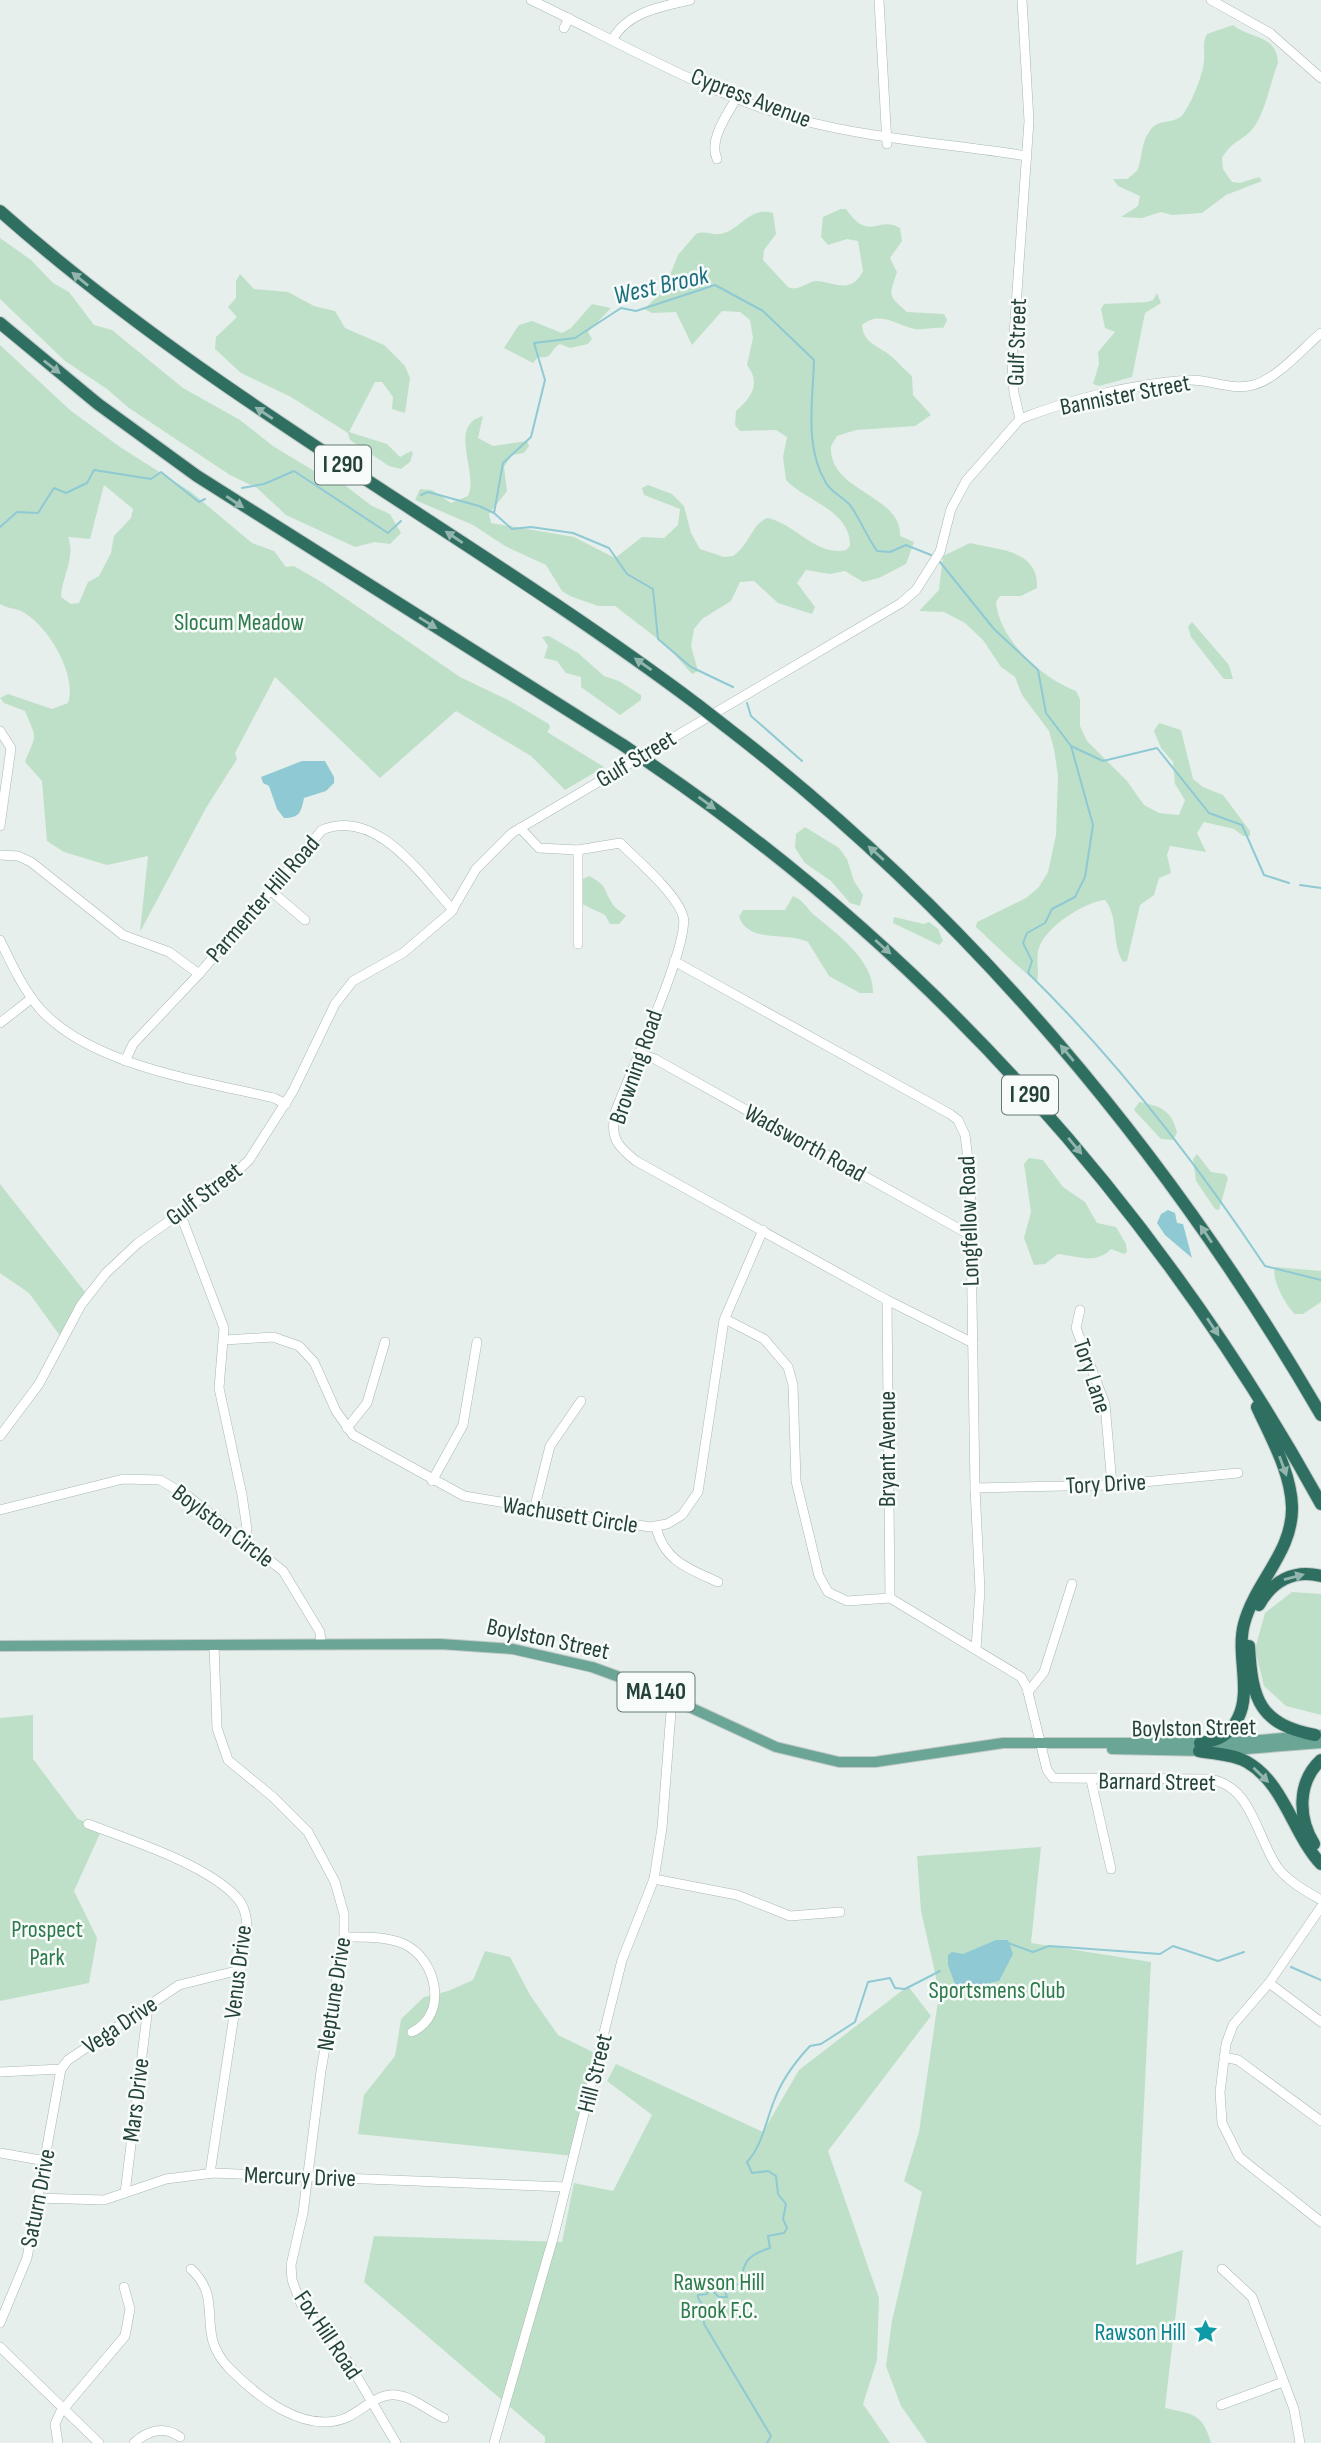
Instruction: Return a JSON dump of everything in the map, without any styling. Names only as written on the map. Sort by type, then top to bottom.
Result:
[{"type":"highway","name":"I 290","points":[[0,211],[93,290],[182,357],[578,619],[698,705],[807,792],[885,861],[958,933],[1100,1093],[1173,1188],[1289,1360],[1321,1415]]},
{"type":"highway","name":"I 290","points":[[0,323],[98,404],[197,476],[651,764],[746,832],[814,886],[892,955],[967,1028],[1061,1130],[1116,1195],[1234,1359],[1321,1504]]},
{"type":"highway","points":[[1200,1747],[1222,1738],[1240,1715],[1243,1702],[1244,1625],[1255,1596],[1284,1546],[1291,1523],[1291,1495],[1286,1474],[1234,1359]]},
{"type":"highway","points":[[1289,1360],[1321,1407]]},
{"type":"highway","points":[[1319,1738],[1281,1726],[1262,1708],[1251,1667],[1249,1641],[1259,1604],[1273,1586],[1294,1575],[1321,1576]]},
{"type":"highway","points":[[1200,1747],[1238,1759],[1256,1769],[1273,1788],[1303,1841],[1321,1864]]},
{"type":"highway","points":[[1321,1760],[1307,1779],[1302,1803],[1308,1834],[1321,1853]]},
{"type":"main road","name":"Boylston Street","points":[[0,1646],[321,1643],[448,1644],[513,1649],[599,1669],[776,1747],[832,1761],[875,1762],[986,1745],[1068,1744],[1122,1750],[1319,1738]]},
{"type":"street","name":"Cypress Avenue","points":[[531,0],[737,97],[799,120],[887,139],[1027,156]]},
{"type":"street","points":[[613,39],[632,18],[690,0]]},
{"type":"street","points":[[879,0],[887,139]]},
{"type":"street","name":"Gulf Street","points":[[0,1436],[51,1364],[90,1293],[138,1243],[243,1168],[286,1104],[344,992],[361,975],[407,951],[453,910],[481,863],[501,841],[901,603],[916,590],[940,552],[951,509],[966,481],[1020,419],[1014,393],[1012,363],[1029,121],[1021,0]]},
{"type":"street","points":[[1211,0],[1258,24],[1321,78]]},
{"type":"street","points":[[564,28],[569,18]]},
{"type":"street","points":[[717,159],[714,152],[717,136],[737,97]]},
{"type":"street","name":"Bannister Street","points":[[1020,419],[1138,387],[1195,380],[1249,386],[1264,381],[1321,333]]},
{"type":"street","points":[[0,732],[11,748],[0,826]]},
{"type":"street","name":"Parmenter Hill Road","points":[[125,1061],[133,1044],[199,974],[322,830],[336,825],[352,825],[382,837],[453,910]]},
{"type":"street","name":"Browning Road","points":[[520,828],[540,848],[578,850],[620,843],[674,900],[685,924],[674,961],[614,1118],[612,1133],[618,1147],[636,1161],[887,1300],[973,1343]]},
{"type":"street","points":[[578,850],[578,944]]},
{"type":"street","points":[[0,855],[31,862],[123,935],[172,954],[199,974]]},
{"type":"street","points":[[270,890],[306,919]]},
{"type":"street","points":[[0,940],[32,998],[56,1023],[125,1061],[274,1098],[286,1104]]},
{"type":"street","name":"Longfellow Road","points":[[674,961],[958,1120],[967,1148],[970,1235],[975,1488],[980,1590],[976,1649]]},
{"type":"street","points":[[0,1023],[32,998]]},
{"type":"street","name":"Wadsworth Road","points":[[638,1054],[655,1059],[970,1235]]},
{"type":"street","points":[[180,1213],[223,1322],[225,1340],[219,1388],[242,1493],[247,1529],[244,1541]]},
{"type":"street","name":"Wachusett Circle","points":[[225,1340],[273,1337],[299,1346],[314,1362],[335,1411],[347,1428],[364,1443],[432,1481],[475,1500],[656,1527],[681,1515],[698,1492],[724,1319],[763,1230]]},
{"type":"street","name":"Bryant Avenue","points":[[887,1300],[890,1598]]},
{"type":"street","name":"Tory Lane","points":[[1080,1310],[1076,1328],[1105,1404],[1112,1485]]},
{"type":"street","points":[[724,1319],[764,1339],[788,1367],[793,1385],[796,1481],[822,1584],[841,1600],[890,1598],[1020,1676],[1028,1692],[1040,1744]]},
{"type":"street","points":[[347,1428],[367,1403],[385,1342]]},
{"type":"street","points":[[432,1481],[464,1423],[477,1342]]},
{"type":"street","points":[[534,1510],[550,1446],[581,1401]]},
{"type":"street","name":"Tory Drive","points":[[975,1488],[1112,1485],[1238,1473]]},
{"type":"street","name":"Boylston Circle","points":[[0,1510],[89,1486],[149,1478],[172,1486],[290,1578],[320,1632],[321,1643]]},
{"type":"street","points":[[656,1527],[670,1557],[682,1566],[718,1582]]},
{"type":"street","points":[[1028,1692],[1044,1672],[1072,1584]]},
{"type":"street","name":"Neptune Drive","points":[[214,1644],[215,1709],[223,1750],[234,1766],[274,1797],[307,1832],[335,1882],[344,1914],[344,1937],[305,2178]]},
{"type":"street","name":"Hill Street","points":[[494,2443],[566,2187],[622,1960],[654,1879],[662,1830],[672,1699]]},
{"type":"street","name":"Barnard Street","points":[[1040,1744],[1047,1770],[1053,1778],[1208,1779],[1231,1785],[1243,1800],[1278,1868],[1294,1884],[1321,1900]]},
{"type":"street","points":[[1091,1780],[1111,1869]]},
{"type":"street","name":"Venus Drive","points":[[88,1824],[170,1856],[229,1890],[242,1903],[247,1920],[210,2173]]},
{"type":"street","points":[[654,1879],[737,1895],[790,1916],[840,1912]]},
{"type":"street","points":[[1321,1907],[1269,1983],[1233,2025],[1224,2057],[1220,2113],[1231,2146],[1251,2170],[1321,2222]]},
{"type":"street","points":[[344,1937],[395,1941],[415,1951],[424,1960],[434,1980],[434,2002],[425,2024],[412,2032]]},
{"type":"street","name":"Vega Drive","points":[[0,2072],[61,2069],[68,2060],[179,1985],[240,1970]]},
{"type":"street","points":[[1269,1983],[1321,2022]]},
{"type":"street","name":"Mars Drive","points":[[125,2193],[148,2007]]},
{"type":"street","points":[[1224,2057],[1237,2059],[1321,2121]]},
{"type":"street","name":"Saturn Drive","points":[[0,2323],[24,2267],[46,2161],[61,2069]]},
{"type":"street","points":[[0,2153],[46,2161]]},
{"type":"street","name":"Mercury Drive","points":[[37,2198],[91,2201],[166,2179],[210,2173],[566,2187]]},
{"type":"street","name":"Fox Hill Road","points":[[305,2178],[303,2213],[291,2265],[295,2291],[301,2304],[349,2364],[396,2443]]},
{"type":"street","points":[[191,2269],[201,2278],[208,2293],[210,2339],[215,2352],[231,2370],[268,2400],[293,2415],[324,2422],[346,2417],[380,2397],[399,2396],[444,2418]]},
{"type":"street","points":[[1222,2269],[1252,2297],[1294,2409],[1300,2443]]},
{"type":"street","points":[[58,2443],[55,2424],[64,2409],[125,2336],[130,2309],[124,2287]]},
{"type":"street","points":[[0,2347],[99,2443]]},
{"type":"street","points":[[1221,2405],[1283,2382]]},
{"type":"street","points":[[134,2443],[165,2429],[180,2437]]},
{"type":"green space","points":[[1233,25],[1268,42],[1273,47],[1278,63],[1258,120],[1250,132],[1230,147],[1222,158],[1223,169],[1232,182],[1240,183],[1259,177],[1262,181],[1226,195],[1202,213],[1172,215],[1161,212],[1142,218],[1121,217],[1138,206],[1140,196],[1118,186],[1113,179],[1127,179],[1137,171],[1145,140],[1151,129],[1181,117],[1194,95],[1202,73],[1207,34]]},
{"type":"green space","points":[[846,209],[854,219],[868,227],[886,224],[900,228],[902,241],[890,258],[897,272],[891,294],[907,312],[944,314],[947,320],[943,328],[915,329],[882,319],[862,325],[867,339],[890,355],[912,376],[913,395],[931,415],[915,426],[856,430],[837,436],[831,446],[833,461],[841,474],[890,511],[897,522],[900,536],[914,542],[906,564],[879,578],[863,582],[845,571],[830,574],[806,570],[797,583],[815,607],[812,614],[778,603],[754,581],[740,582],[731,601],[702,619],[694,629],[691,646],[698,671],[692,674],[667,646],[615,606],[598,606],[570,596],[562,591],[546,565],[505,546],[473,525],[415,500],[420,489],[432,490],[451,503],[468,496],[470,475],[465,439],[472,421],[483,416],[478,438],[493,446],[527,441],[529,446],[524,453],[512,455],[504,467],[507,491],[489,514],[491,523],[574,537],[615,558],[642,537],[664,538],[678,525],[680,509],[644,495],[642,488],[648,485],[672,494],[684,506],[691,533],[700,549],[724,557],[738,552],[757,525],[767,518],[787,526],[825,549],[846,550],[850,546],[843,523],[826,507],[786,480],[783,457],[787,437],[776,430],[740,431],[735,425],[736,411],[750,396],[754,385],[747,365],[753,338],[750,320],[740,312],[722,311],[692,345],[676,312],[652,313],[644,309],[664,290],[678,255],[696,234],[727,232],[751,216],[765,212],[773,213],[776,234],[764,250],[763,260],[788,287],[799,288],[816,281],[841,285],[853,283],[863,271],[858,241],[847,239],[828,245],[821,237],[823,217]]},
{"type":"green space","points":[[0,238],[31,260],[53,283],[69,292],[94,325],[112,330],[183,388],[240,420],[273,446],[314,471],[342,483],[372,506],[390,514],[401,533],[390,544],[375,542],[355,547],[286,515],[257,488],[230,475],[129,408],[107,389],[65,361],[0,299]]},
{"type":"green space","points":[[240,274],[254,289],[288,292],[314,306],[335,311],[345,328],[384,345],[405,366],[410,378],[405,413],[392,409],[393,397],[382,382],[375,382],[349,432],[387,444],[400,457],[411,451],[413,453],[410,462],[401,469],[389,466],[350,440],[348,433],[291,397],[241,373],[215,349],[216,337],[237,317],[228,307],[236,298],[236,281]]},
{"type":"green space","points":[[1157,293],[1161,303],[1145,313],[1132,377],[1099,386],[1093,384],[1099,364],[1098,352],[1115,332],[1105,328],[1101,309],[1104,304],[1147,302],[1153,300]]},
{"type":"green space","points":[[592,304],[611,308],[588,332],[592,339],[588,344],[570,348],[560,344],[549,355],[538,357],[533,363],[504,348],[519,325],[532,321],[562,333],[571,328]]},
{"type":"green space","name":"Slocum Meadow","points":[[0,345],[70,410],[120,447],[191,492],[252,543],[274,551],[286,567],[294,566],[323,583],[460,677],[510,701],[549,724],[547,732],[604,767],[565,790],[531,756],[456,711],[380,778],[275,677],[235,753],[237,759],[206,808],[140,932],[148,856],[107,865],[64,852],[47,841],[42,781],[25,762],[34,737],[32,728],[25,711],[4,703],[0,698],[8,694],[52,709],[68,703],[68,678],[58,651],[40,626],[21,611],[0,604]],"holes":[[[104,485],[133,509],[131,518],[114,536],[111,553],[99,576],[88,582],[79,603],[71,604],[61,597],[70,559],[68,537],[90,539]]]},
{"type":"green space","points":[[970,543],[1004,550],[1024,558],[1031,566],[1036,575],[1037,588],[1021,596],[1000,596],[996,602],[1005,630],[1014,644],[1037,668],[1076,691],[1080,699],[1080,726],[1087,741],[1127,781],[1144,805],[1159,813],[1179,815],[1185,800],[1175,784],[1173,762],[1161,748],[1154,731],[1159,723],[1181,730],[1193,779],[1203,787],[1223,795],[1250,831],[1250,836],[1243,836],[1234,829],[1204,822],[1197,833],[1206,852],[1170,846],[1167,855],[1171,873],[1159,878],[1154,895],[1140,905],[1127,961],[1123,962],[1119,955],[1112,914],[1105,900],[1079,909],[1046,936],[1038,953],[1037,981],[976,927],[977,922],[1026,898],[1039,887],[1048,872],[1056,835],[1058,776],[1049,731],[1022,695],[1015,677],[1001,667],[983,640],[965,623],[944,612],[919,611],[939,590],[943,556]]},
{"type":"green space","points":[[1192,622],[1229,665],[1233,679],[1224,679],[1191,637],[1188,627]]},
{"type":"green space","points":[[549,636],[578,653],[604,676],[619,681],[641,695],[641,700],[620,715],[581,687],[581,677],[566,673],[557,661],[544,658],[548,646],[542,637]]},
{"type":"green space","points":[[805,827],[839,848],[847,859],[854,881],[863,895],[860,906],[850,903],[831,881],[805,863],[795,848],[796,834]]},
{"type":"green space","points":[[589,876],[602,885],[613,905],[626,916],[619,924],[610,924],[605,915],[582,904],[579,881]]},
{"type":"green space","points":[[793,896],[852,948],[867,969],[873,993],[860,993],[829,976],[808,942],[759,934],[751,931],[739,917],[743,910],[785,910]]},
{"type":"green space","points":[[894,917],[924,924],[929,922],[938,929],[943,941],[939,945],[893,923]]},
{"type":"green space","points":[[1139,1102],[1153,1105],[1168,1114],[1177,1133],[1173,1140],[1161,1139],[1134,1110]]},
{"type":"green space","points":[[1197,1154],[1211,1172],[1225,1174],[1228,1178],[1219,1210],[1215,1209],[1196,1181],[1193,1159]]},
{"type":"green space","points":[[1029,1158],[1043,1160],[1063,1187],[1085,1202],[1097,1223],[1116,1227],[1126,1244],[1127,1252],[1124,1254],[1111,1249],[1093,1258],[1058,1254],[1045,1264],[1034,1265],[1024,1238],[1031,1212],[1024,1164]]},
{"type":"green space","points":[[0,1184],[85,1292],[61,1337],[29,1293],[0,1273]]},
{"type":"green space","points":[[1275,1267],[1321,1271],[1321,1302],[1303,1314],[1295,1314],[1280,1292],[1275,1278]]},
{"type":"green space","points":[[1292,1592],[1321,1594],[1321,1715],[1286,1706],[1264,1686],[1255,1649],[1265,1613]]},
{"type":"green space","name":"Prospect Park","points":[[33,1715],[33,1759],[78,1819],[102,1829],[74,1891],[97,1938],[89,1983],[0,2001],[0,1718]]},
{"type":"green space","name":"Rawson Hill","points":[[1041,1847],[1031,1943],[1151,1962],[1136,2265],[1183,2250],[1165,2408],[1195,2416],[1204,2426],[1211,2443],[927,2443],[901,2406],[886,2366],[892,2321],[922,2192],[904,2181],[919,2132],[938,2001],[936,1977],[921,1911],[917,1856]]},
{"type":"green space","points":[[485,1951],[510,1957],[530,1995],[558,2035],[599,2055],[574,2156],[358,2134],[364,2095],[395,2056],[401,2019],[424,1997],[448,1991],[473,1980]]},
{"type":"green space","name":"Rawson Hill Brook F.C.","points":[[908,1986],[931,2016],[828,2151],[879,2298],[877,2360],[863,2404],[890,2443],[545,2443],[545,2437],[364,2282],[374,2236],[562,2242],[574,2183],[613,2191],[652,2115],[607,2081],[616,2064],[763,2132],[799,2070]]},
{"type":"water","points":[[302,761],[325,761],[334,777],[334,783],[326,791],[304,798],[297,815],[284,818],[277,809],[269,786],[263,783],[261,777]]},
{"type":"water","points":[[1168,1210],[1175,1213],[1177,1223],[1183,1224],[1192,1258],[1165,1235],[1157,1223],[1161,1214]]},
{"type":"water","points":[[996,1940],[1008,1940],[1013,1954],[999,1981],[968,1988],[955,1984],[948,1965],[948,1955],[952,1952],[963,1954]]},
{"type":"waterway","name":"West Brook","points":[[421,495],[428,492],[479,506],[494,513],[503,463],[531,437],[545,380],[534,343],[575,338],[621,308],[636,311],[715,285],[763,311],[814,360],[811,423],[819,469],[828,486],[850,505],[877,551],[890,552],[906,545],[931,555]]},
{"type":"waterway","name":"West Brook","points":[[0,527],[17,512],[38,513],[54,488],[66,493],[87,483],[94,470],[151,479],[161,472],[199,502],[205,499]]},
{"type":"waterway","name":"West Brook","points":[[242,488],[264,484],[294,471],[388,533],[401,521]]},
{"type":"waterway","points":[[494,513],[512,529],[531,527],[573,533],[609,548],[627,574],[653,589],[658,639],[691,667],[733,687]]},
{"type":"waterway","name":"West Brook","points":[[940,562],[994,629],[1038,670],[1046,713],[1071,746],[1103,761],[1157,748],[1209,813],[1242,825],[1264,875],[1289,883]]},
{"type":"waterway","points":[[747,703],[751,716],[802,761]]},
{"type":"waterway","points":[[1071,746],[1093,825],[1085,877],[1075,897],[1052,909],[1045,923],[1027,933],[1023,943],[1032,961],[1028,973],[1093,1041],[1154,1113],[1265,1266],[1321,1280]]},
{"type":"waterway","name":"West Brook","points":[[1300,885],[1321,888]]},
{"type":"waterway","points":[[1008,1943],[1033,1952],[1049,1946],[1160,1954],[1173,1946],[1218,1961],[1244,1952]]},
{"type":"waterway","points":[[1291,1967],[1321,1980]]},
{"type":"waterway","points":[[767,2443],[771,2436],[704,2324],[703,2305],[698,2295],[707,2294],[710,2289],[719,2297],[727,2297],[723,2285],[730,2282],[732,2286],[739,2284],[747,2261],[755,2254],[770,2248],[768,2236],[784,2233],[787,2228],[783,2219],[786,2204],[778,2194],[776,2176],[768,2171],[752,2173],[747,2162],[760,2141],[774,2101],[794,2065],[810,2046],[821,2044],[855,2022],[868,1982],[890,1978],[895,1988],[905,1989],[940,1971]]},
{"type":"place","name":"Rawson Hill","points":[[1206,2332]]},
{"type":"park label","name":"Sportsmens Club","points":[[997,1990]]}]
